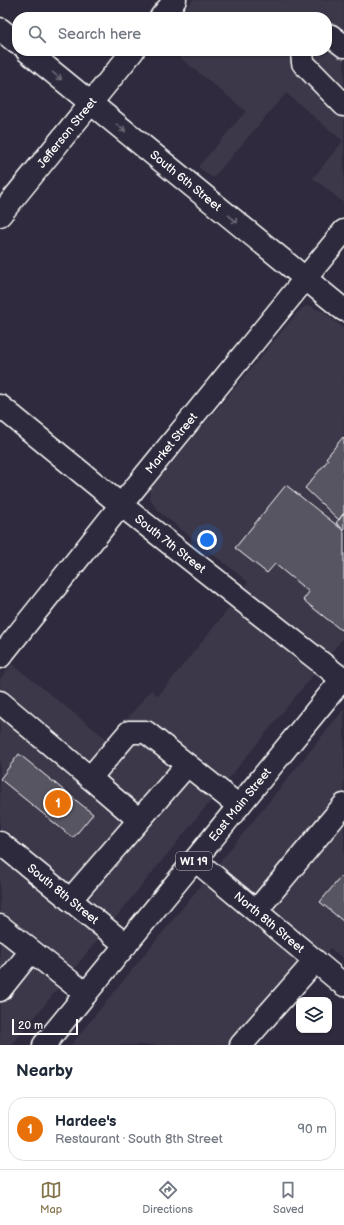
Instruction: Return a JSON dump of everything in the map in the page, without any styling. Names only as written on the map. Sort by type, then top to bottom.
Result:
[{"type":"street","points":[[165,12],[175,0]]},
{"type":"street","points":[[0,29],[12,39]]},
{"type":"street","points":[[332,37],[344,46]]},
{"type":"street","name":"South 6th Street","points":[[33,56],[344,310]]},
{"type":"street","name":"Jefferson Street","points":[[0,215],[130,56]]},
{"type":"street","points":[[302,56],[303,63],[344,106]]},
{"type":"street","name":"Market Street","points":[[0,657],[121,505],[344,231]]},
{"type":"street","name":"South 7th Street","points":[[0,406],[121,505],[343,678]]},
{"type":"street","name":"East Main Street","points":[[44,1045],[343,678]]},
{"type":"street","points":[[0,702],[139,820]]},
{"type":"street","points":[[90,778],[129,732],[146,732],[239,806]]},
{"type":"street","points":[[70,900],[187,765]]},
{"type":"street","points":[[256,911],[344,805]]},
{"type":"street","name":"South 8th Street","points":[[0,843],[126,945]]},
{"type":"street","name":"North 8th Street","points":[[194,860],[344,985]]},
{"type":"street","points":[[0,926],[86,994]]},
{"type":"street","points":[[0,990],[31,951]]},
{"type":"street","points":[[241,1045],[315,961]]},
{"type":"shaded area","points":[[193,0],[344,0],[344,203],[313,178],[343,141],[286,93],[213,178],[198,167],[246,111],[178,56],[332,56],[332,12],[183,12]]},
{"type":"shaded area","points":[[310,306],[324,312],[344,329],[344,637],[12,1045],[0,1045],[0,679],[12,664],[109,741],[151,690],[158,696],[230,607],[248,582],[158,511],[149,497],[150,491],[298,312],[304,307]]},
{"type":"shaded area","points":[[344,709],[344,959],[330,948],[248,1045],[71,1045]]},
{"type":"building","points":[[343,437],[344,513],[339,520],[305,488],[328,460],[326,458]]},
{"type":"building","points":[[286,485],[344,531],[344,626],[341,630],[303,600],[309,592],[275,564],[267,573],[235,548]]},
{"type":"building","points":[[344,513],[344,530],[336,523]]},
{"type":"building","points":[[19,754],[93,814],[73,838],[0,779]]},
{"type":"building","points":[[344,873],[344,922],[320,902]]},
{"type":"place","name":"Hardee's","points":[[58,803]]}]
